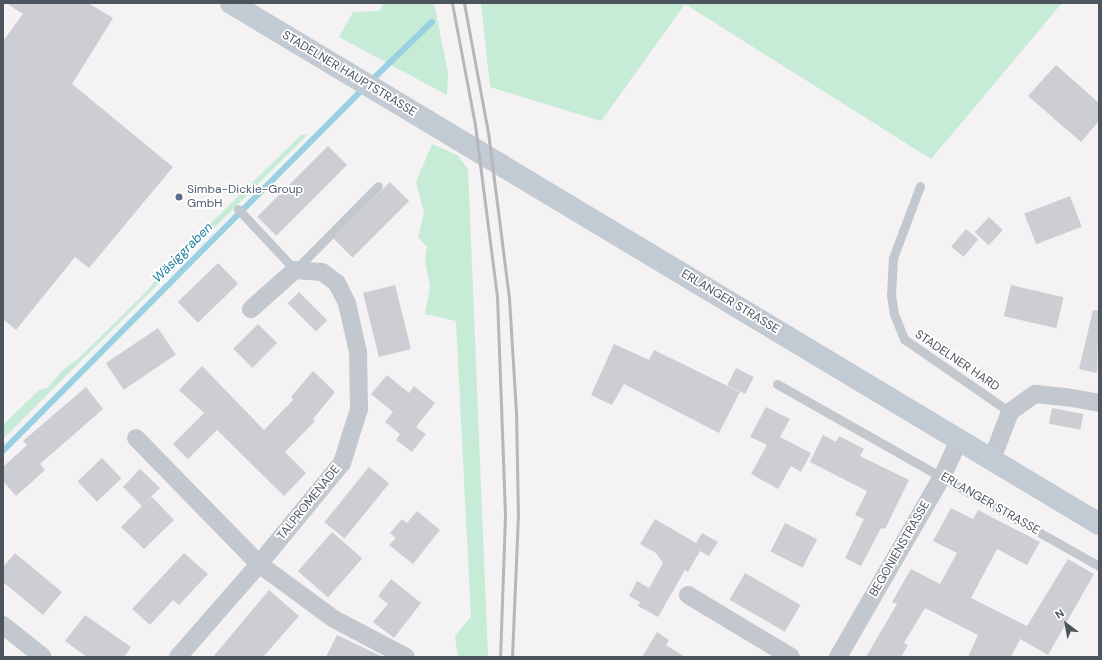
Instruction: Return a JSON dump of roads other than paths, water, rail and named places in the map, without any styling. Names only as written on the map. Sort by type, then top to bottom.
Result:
[{"type":"main road","name":"STADELNER HAUPTSTRASSE","points":[[231,3],[467,145]]},
{"type":"main road","name":"ERLANGER STRASSE","points":[[467,145],[1099,524]]},
{"type":"street","points":[[250,309],[295,270]]},
{"type":"street","name":"TALPROMENADE","points":[[178,657],[259,564],[342,463],[359,409],[358,352],[347,303],[337,283],[322,272],[295,270]]},
{"type":"street","points":[[992,459],[1010,412],[1035,394],[1066,396],[1099,403]]},
{"type":"street","points":[[136,438],[259,564],[334,619],[406,657]]},
{"type":"street","name":"BEGONIENSTRASSE","points":[[838,657],[942,477],[959,440]]},
{"type":"street","points":[[688,595],[790,657]]},
{"type":"street","points":[[3,625],[43,657]]},
{"type":"lane","points":[[238,209],[295,270],[378,186]]},
{"type":"lane","name":"STADELNER HARD","points":[[920,186],[893,258],[891,295],[894,314],[904,339],[1010,412]]},
{"type":"lane","name":"ERLANGER STRASSE","points":[[777,384],[1099,566]]},
{"type":"waterway","name":"Wäsiggraben","points":[[370,82],[432,22]]},
{"type":"waterway","name":"Wäsiggraben","points":[[3,451],[364,88]]},
{"type":"railway","points":[[452,3],[475,125],[497,296],[505,516],[500,657]]},
{"type":"railway","points":[[464,3],[488,132],[509,298],[516,412],[518,514],[512,657]]},
{"type":"place","name":"Simba-Dickie-Group GmbH","points":[[179,197]]}]
